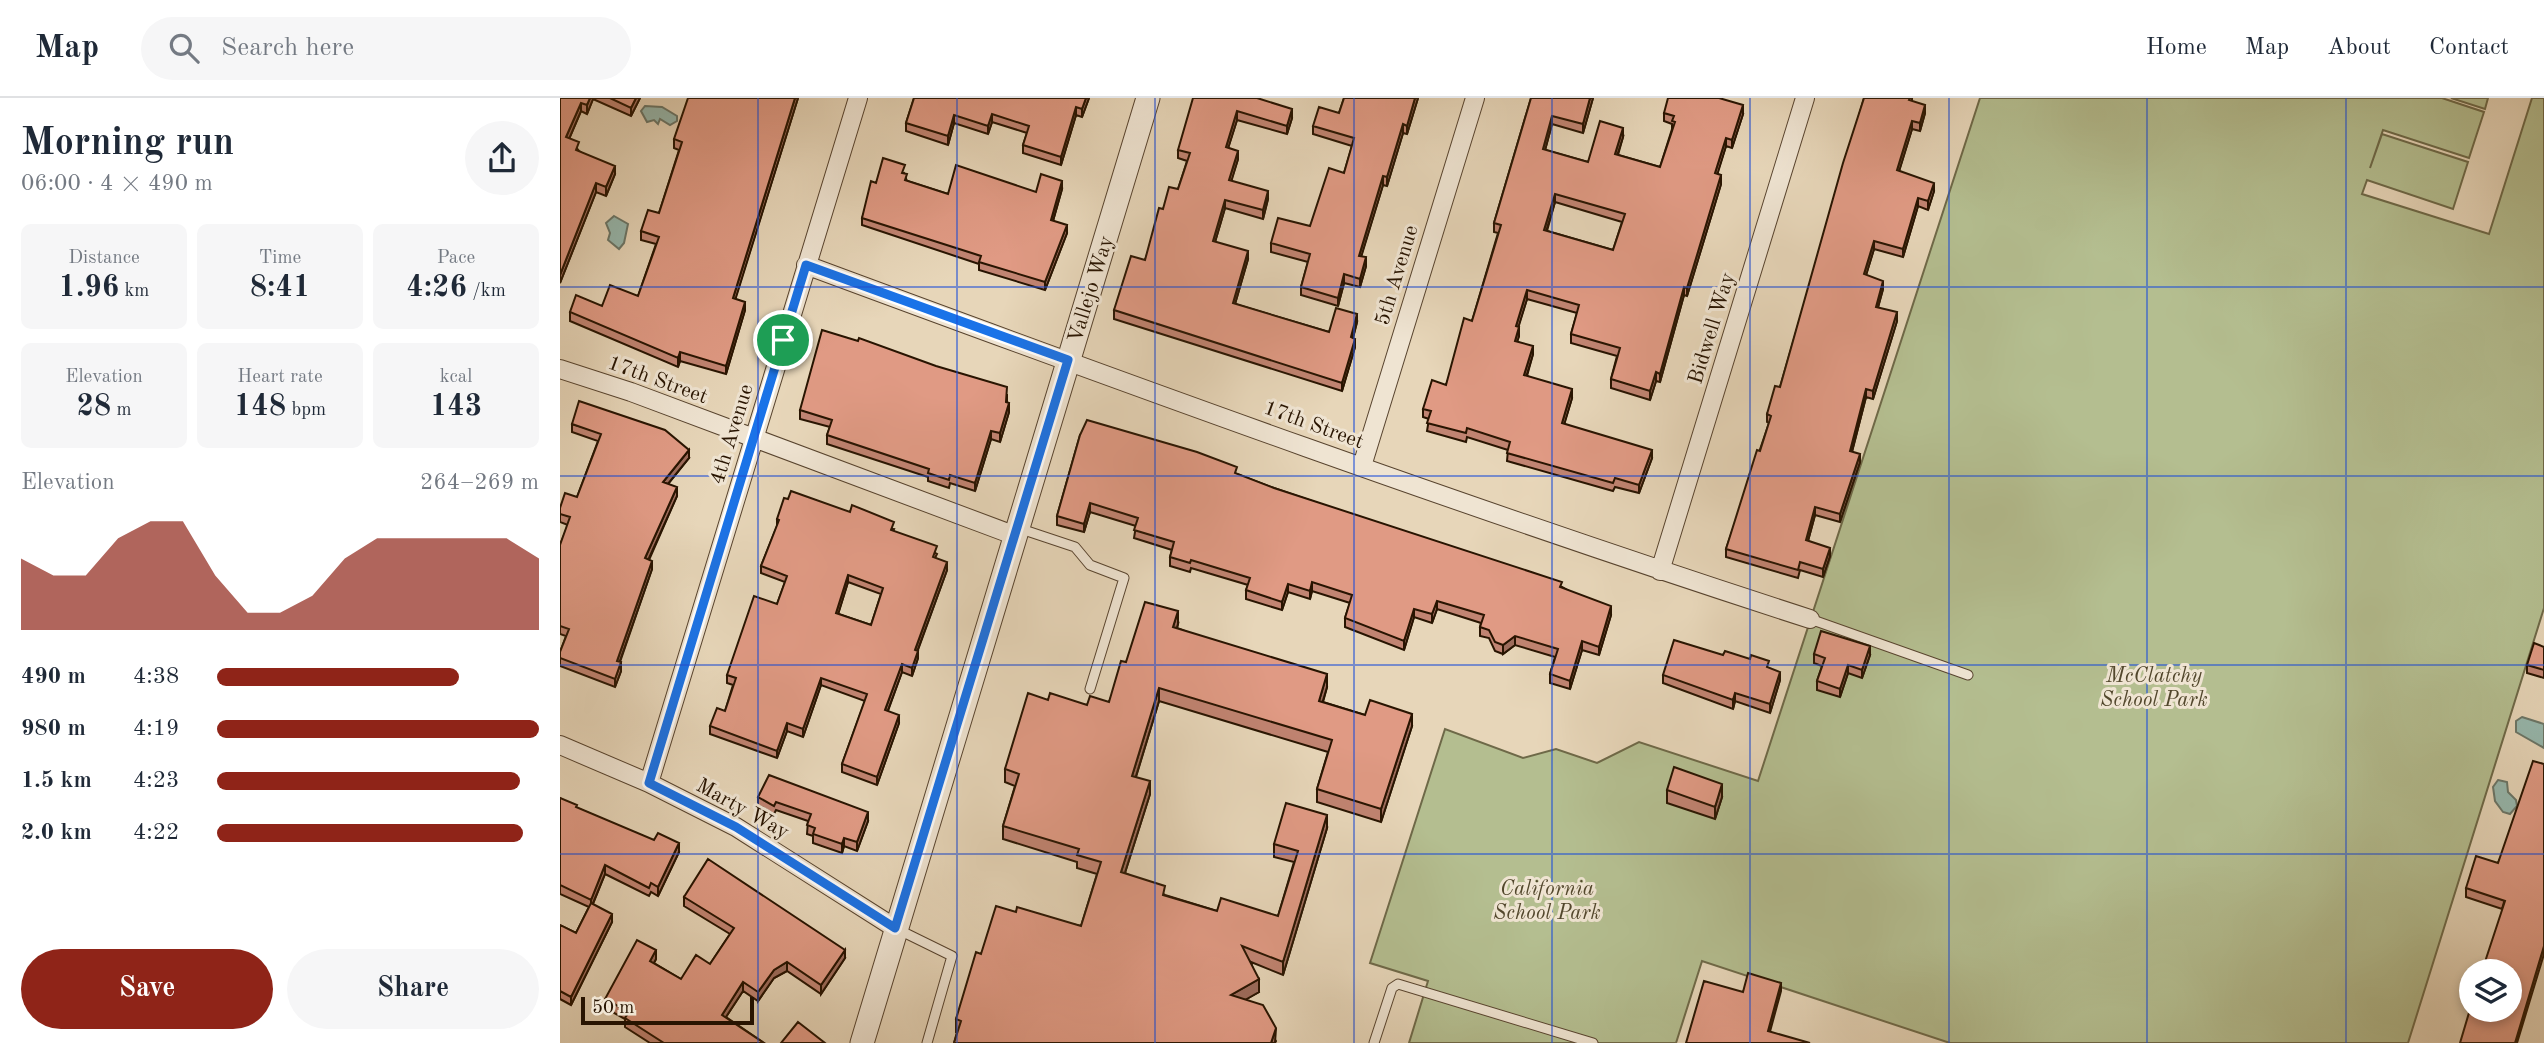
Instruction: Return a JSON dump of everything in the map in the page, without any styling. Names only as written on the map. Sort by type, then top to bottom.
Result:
[{"type":"street","name":"4th Avenue","points":[[649,783],[858,98]]},
{"type":"street","name":"Vallejo Way","points":[[862,1043],[1148,98]]},
{"type":"street","name":"5th Avenue","points":[[1362,466],[1475,98]]},
{"type":"street","name":"Bidwell Way","points":[[1660,571],[1805,98]]},
{"type":"street","name":"17th Street","points":[[806,265],[1362,466],[1660,571],[1810,619]]},
{"type":"street","name":"17th Street","points":[[560,369],[631,392],[753,439],[1017,532]]},
{"type":"street","name":"Marty Way","points":[[560,745],[649,783],[736,827],[895,928]]},
{"type":"lane","points":[[1017,532],[1075,547],[1090,565],[1124,578],[1090,689]]},
{"type":"lane","points":[[1810,619],[1968,676]]},
{"type":"lane","points":[[895,928],[952,956],[927,1043]]},
{"type":"lane","points":[[1374,1043],[1392,988],[1398,984],[1593,1043]]},
{"type":"green space","name":"McClatchy School Park","points":[[1980,98],[2442,98],[2484,112],[2469,158],[2383,130],[2370,168],[2382,134],[2468,162],[2453,209],[2367,180],[2362,194],[2489,234],[2532,98],[2544,98],[2544,608],[2408,1043],[1950,1043],[1702,961],[1676,1043],[1409,1043],[1428,981],[1370,963],[1445,729],[1523,758],[1556,749],[1597,763],[1639,742],[1758,781]]},
{"type":"green space","points":[[2451,98],[2488,98],[2485,109]]},
{"type":"water","points":[[645,106],[662,107],[677,116],[677,121],[670,125],[660,119],[658,124],[654,120],[647,122],[641,111]]},
{"type":"water","points":[[614,216],[628,224],[624,243],[619,249],[608,240],[610,233],[606,223]]},
{"type":"water","points":[[2522,717],[2544,724],[2544,748],[2516,732],[2516,721]]},
{"type":"water","points":[[2498,780],[2507,782],[2508,792],[2516,800],[2517,806],[2510,814],[2503,812],[2495,801],[2493,787]]},
{"type":"building","points":[[560,98],[590,98],[587,105],[581,103],[566,137],[579,142],[576,150],[615,166],[606,187],[596,183],[560,275]]},
{"type":"building","points":[[610,98],[636,98],[631,108]]},
{"type":"building","points":[[688,98],[795,98],[733,298],[745,302],[726,366],[680,352],[678,358],[570,312],[576,295],[602,306],[610,285],[638,296],[659,237],[641,231],[648,210],[659,213],[682,142],[674,139]]},
{"type":"building","points":[[914,98],[1086,98],[1082,109],[1076,107],[1061,157],[1023,145],[1029,126],[992,114],[988,126],[954,115],[948,136],[906,123]]},
{"type":"building","points":[[1193,98],[1257,98],[1292,109],[1287,126],[1237,111],[1226,147],[1238,151],[1229,180],[1268,191],[1263,210],[1225,200],[1213,241],[1248,251],[1233,303],[1329,332],[1336,308],[1357,314],[1351,337],[1355,339],[1342,383],[1114,310],[1131,256],[1145,260],[1159,208],[1163,209],[1169,187],[1178,189],[1190,153],[1178,150]]},
{"type":"building","points":[[1344,98],[1415,98],[1407,126],[1403,124],[1387,177],[1383,176],[1359,256],[1366,257],[1360,279],[1344,274],[1338,298],[1301,287],[1310,254],[1271,243],[1278,218],[1310,226],[1329,168],[1344,173],[1354,138],[1313,126],[1319,107],[1339,113]]},
{"type":"building","points":[[1531,98],[1590,98],[1583,124],[1552,116],[1543,149],[1588,162],[1600,121],[1623,128],[1615,154],[1660,167],[1675,122],[1672,121],[1674,116],[1664,113],[1668,98],[1719,98],[1743,105],[1732,140],[1726,138],[1715,173],[1721,175],[1697,255],[1687,288],[1684,287],[1660,374],[1656,372],[1650,391],[1611,379],[1620,348],[1571,334],[1579,305],[1527,290],[1516,326],[1519,327],[1515,341],[1533,346],[1524,375],[1572,389],[1562,423],[1652,450],[1639,485],[1615,478],[1613,483],[1507,453],[1510,442],[1467,428],[1466,433],[1427,423],[1431,411],[1423,409],[1432,380],[1446,385],[1464,318],[1472,321],[1501,225],[1494,223]],"holes":[[[1555,194],[1625,214],[1613,250],[1544,230]]]},
{"type":"building","points":[[1864,98],[1910,98],[1909,100],[1925,105],[1920,123],[1912,121],[1897,170],[1934,183],[1928,201],[1918,198],[1903,249],[1874,241],[1864,274],[1883,281],[1876,307],[1897,312],[1873,391],[1866,389],[1850,451],[1860,454],[1840,514],[1815,507],[1806,540],[1830,548],[1823,569],[1800,562],[1798,570],[1726,549],[1757,450],[1760,451],[1771,416],[1767,414],[1775,386],[1780,387]]},
{"type":"building","points":[[883,158],[905,165],[902,173],[907,174],[905,180],[948,194],[956,165],[1036,192],[1041,174],[1062,181],[1051,220],[1067,225],[1045,282],[979,262],[981,256],[862,218],[871,181],[876,183]]},
{"type":"building","points":[[822,330],[858,341],[859,338],[936,366],[1007,387],[1006,402],[1009,403],[1000,433],[991,431],[975,483],[950,475],[949,480],[928,473],[929,469],[827,435],[832,420],[800,410]]},
{"type":"building","points":[[579,401],[665,430],[689,450],[663,482],[677,487],[645,558],[652,561],[617,661],[621,662],[615,679],[560,658],[569,629],[560,626],[560,545],[570,517],[560,514],[560,508],[565,493],[577,497],[601,434],[572,424]]},
{"type":"building","points":[[1087,420],[1197,452],[1237,467],[1235,473],[1274,488],[1562,582],[1560,587],[1611,606],[1599,647],[1582,641],[1570,681],[1550,674],[1558,649],[1515,636],[1503,645],[1495,642],[1489,630],[1480,627],[1484,615],[1437,601],[1432,614],[1414,609],[1404,641],[1345,618],[1352,595],[1312,582],[1310,591],[1288,584],[1282,602],[1246,590],[1250,578],[1191,560],[1190,563],[1170,557],[1174,542],[1134,530],[1138,518],[1090,503],[1084,524],[1057,516],[1080,435]]},
{"type":"building","points":[[791,491],[850,512],[852,505],[894,522],[891,530],[937,546],[933,557],[947,562],[915,650],[918,651],[912,668],[902,664],[885,710],[899,715],[877,777],[842,764],[867,694],[821,678],[803,729],[787,723],[777,751],[710,726],[717,708],[725,711],[736,678],[727,675],[754,596],[777,604],[787,576],[761,566],[779,520],[777,519],[784,498],[788,499]],"holes":[[[848,575],[883,588],[871,625],[836,613]]]},
{"type":"building","points":[[1145,602],[1178,611],[1173,627],[1327,674],[1319,701],[1365,715],[1370,700],[1412,714],[1381,809],[1317,789],[1332,740],[1159,688],[1132,776],[1150,781],[1121,872],[1165,886],[1163,895],[1217,911],[1221,898],[1278,916],[1298,851],[1274,844],[1286,803],[1327,815],[1283,962],[1242,946],[1259,979],[1231,995],[1263,1005],[1276,1028],[1271,1043],[954,1043],[961,1021],[956,1019],[976,952],[981,954],[996,906],[1016,912],[1017,907],[1081,926],[1101,862],[1077,855],[1079,849],[1003,826],[1019,774],[1005,769],[1028,693],[1048,700],[1050,693],[1087,705],[1090,696],[1109,702],[1121,661],[1126,662]]},
{"type":"building","points":[[1821,631],[1870,646],[1862,670],[1848,665],[1840,689],[1817,681],[1825,658],[1814,654]]},
{"type":"building","points":[[1674,640],[1723,655],[1725,651],[1750,659],[1751,655],[1769,661],[1767,667],[1780,672],[1770,704],[1735,693],[1733,700],[1663,675]]},
{"type":"building","points":[[2534,643],[2544,647],[2544,670],[2527,665]]},
{"type":"building","points":[[2533,761],[2544,764],[2544,946],[2522,1020],[2522,959],[2486,959],[2505,901],[2466,888],[2476,856],[2498,863]]},
{"type":"building","points":[[1674,767],[1722,784],[1715,807],[1667,790]]},
{"type":"building","points":[[769,775],[868,812],[857,842],[844,838],[842,844],[813,834],[815,828],[807,825],[811,814],[776,802],[774,806],[758,797]]},
{"type":"building","points":[[560,798],[654,840],[658,833],[679,843],[658,887],[651,883],[649,888],[605,865],[591,900],[560,885]]},
{"type":"building","points":[[708,859],[845,950],[821,985],[787,962],[774,970],[758,992],[743,982],[722,1015],[764,1043],[664,1043],[625,1018],[629,1012],[605,999],[637,940],[656,950],[650,961],[681,979],[696,955],[710,964],[734,928],[684,897]]},
{"type":"building","points":[[591,903],[612,914],[571,997],[560,991],[560,925],[576,933]]},
{"type":"building","points":[[1748,973],[1781,983],[1768,1031],[1810,1043],[1686,1043],[1704,981],[1743,992]]},
{"type":"building","points":[[798,1022],[825,1043],[781,1043]]},
{"type":"building","points":[[2466,1022],[2521,1022],[2515,1043],[2460,1043]]},
{"type":"route","points":[[806,265],[1068,360],[895,928],[736,827],[649,783],[783,340],[806,265]]},
{"type":"park label","name":"California School Park","points":[[1547,900]]}]
